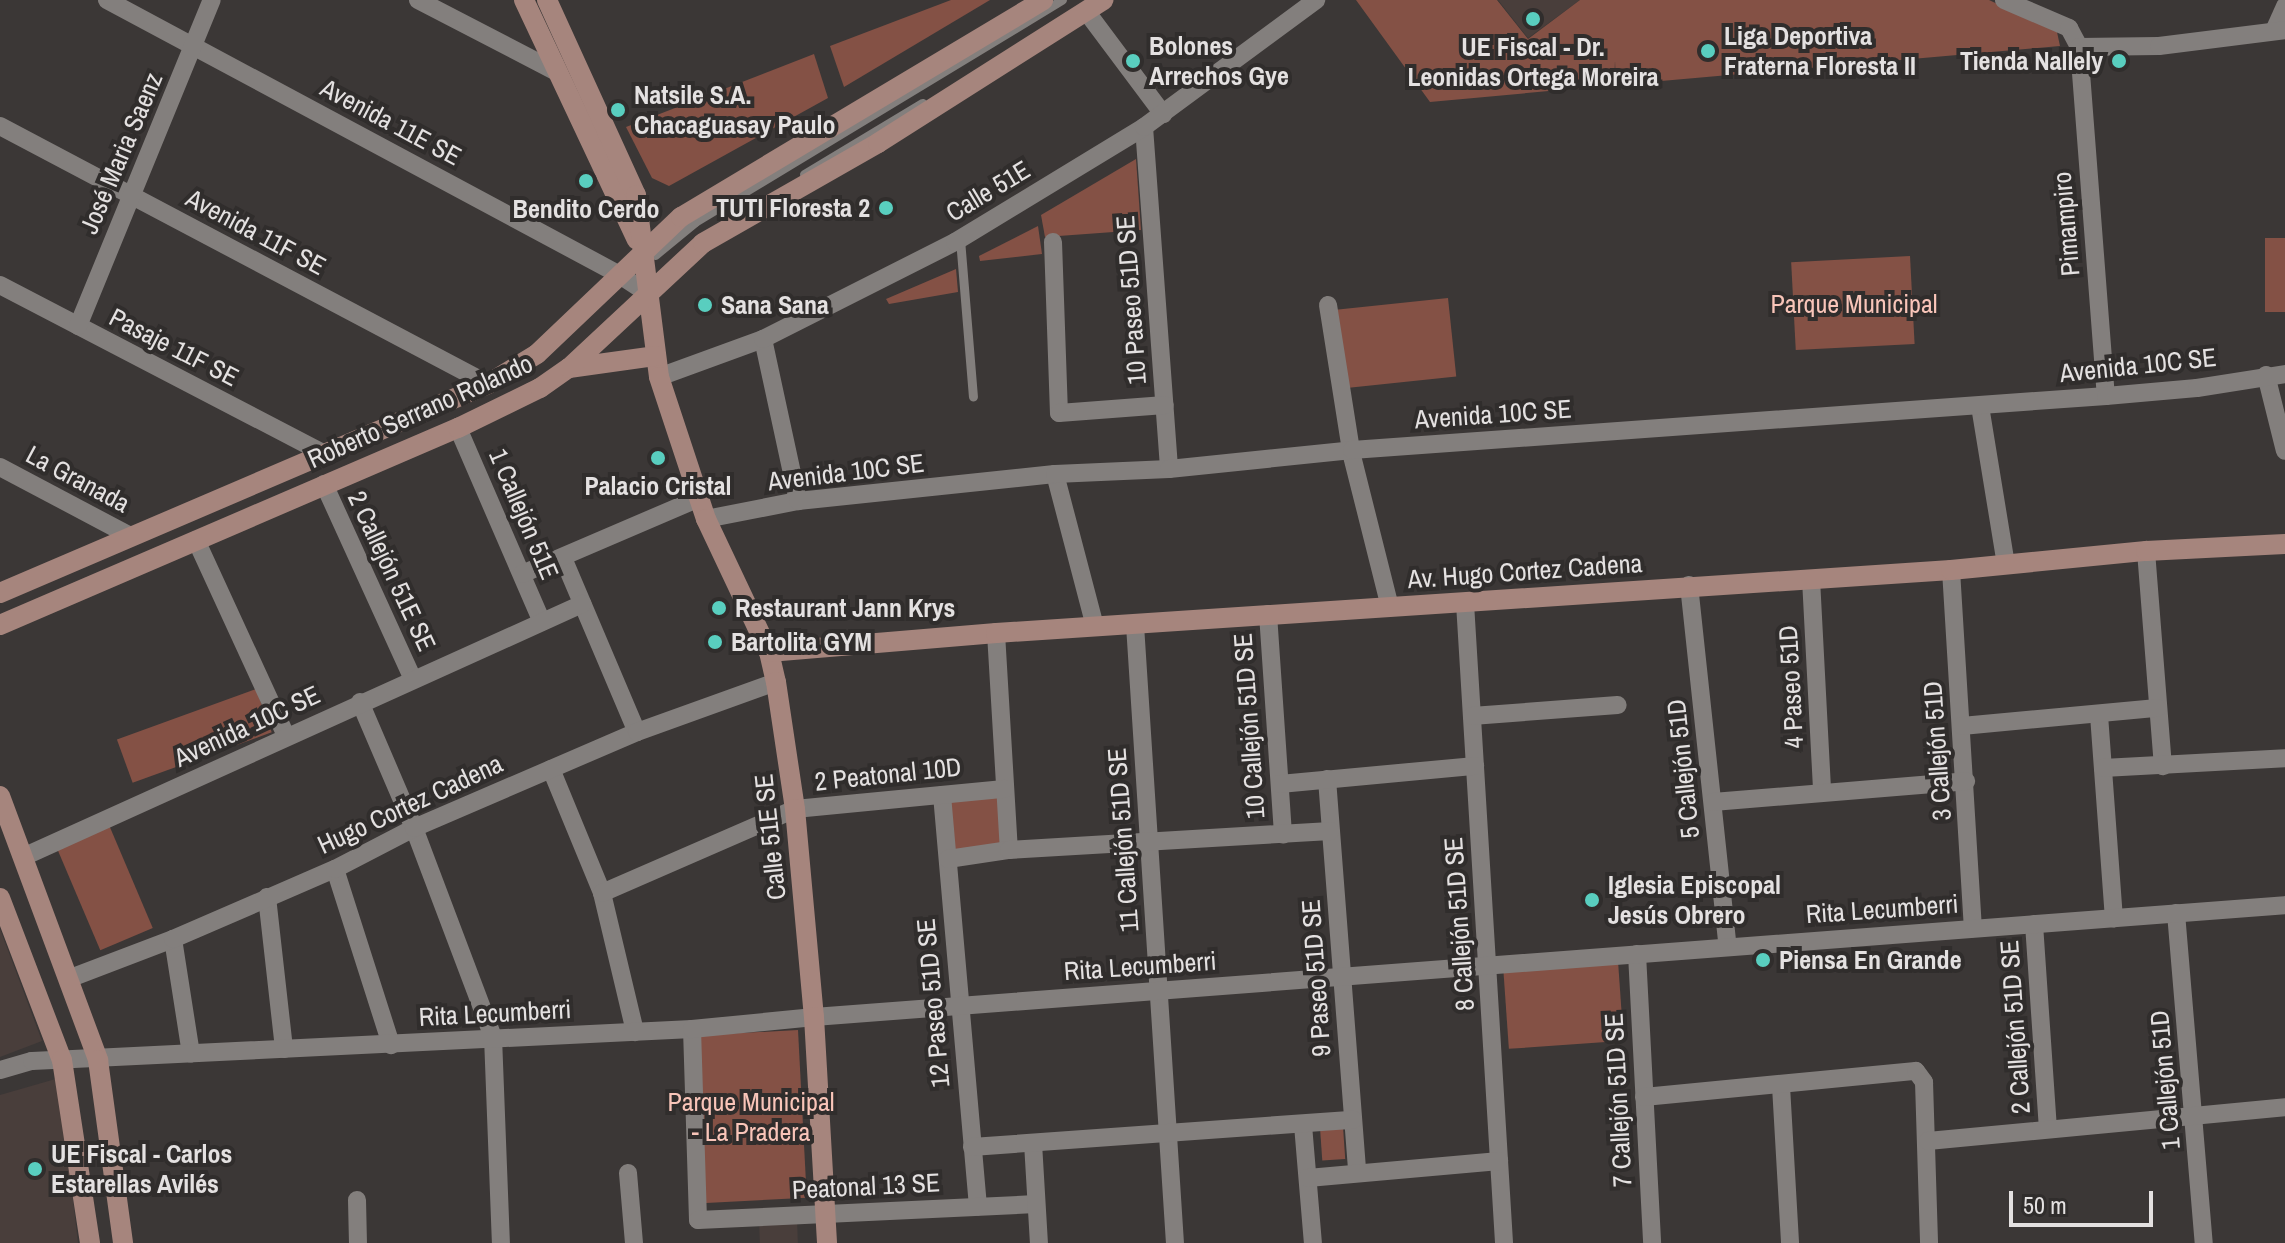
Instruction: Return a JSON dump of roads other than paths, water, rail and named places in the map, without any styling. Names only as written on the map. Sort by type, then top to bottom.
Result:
[{"type":"street","name":"Avenida 11E SE","points":[[107,0],[639,276]]},
{"type":"street","name":"José Maria Saenz","points":[[78,326],[212,0]]},
{"type":"street","points":[[418,0],[559,73]]},
{"type":"street","points":[[524,0],[617,203],[639,276]]},
{"type":"street","name":"Calle 51E SE","points":[[547,0],[636,195],[639,276],[658,366],[706,519],[769,652],[795,809],[814,1017]]},
{"type":"street","name":"Roberto Serrano Rolando","points":[[0,625],[458,428],[540,388],[569,368],[681,217],[1043,0]]},
{"type":"street","name":"Calle 51E","points":[[658,366],[763,339],[960,239],[1144,127],[1316,0]]},
{"type":"street","points":[[2004,0],[2069,28],[2079,47],[2159,46],[2279,31],[2285,6]]},
{"type":"street","points":[[1093,4],[1163,114]]},
{"type":"street","name":"Roberto Serrano Rolando","points":[[0,593],[488,384],[537,354],[639,276],[878,143],[1093,4]]},
{"type":"street","name":"Pimampiro","points":[[2079,47],[2106,396]]},
{"type":"street","name":"Avenida 11F SE","points":[[0,126],[488,384]]},
{"type":"street","name":"10 Paseo 51D SE","points":[[1144,127],[1169,469]]},
{"type":"street","points":[[1053,242],[1059,413],[1165,405]]},
{"type":"street","name":"Pasaje 11F SE","points":[[0,285],[324,454]]},
{"type":"street","points":[[1328,305],[1352,450],[1390,607]]},
{"type":"street","points":[[763,339],[798,501]]},
{"type":"street","points":[[569,368],[658,366]]},
{"type":"street","points":[[2276,374],[2285,451]]},
{"type":"street","name":"Avenida 10C SE","points":[[706,519],[798,501],[1055,474],[1169,469],[1352,450],[2106,396],[2197,388],[2276,374]]},
{"type":"street","points":[[1980,406],[2006,565]]},
{"type":"street","name":"1 Callejón 51E","points":[[458,428],[542,622]]},
{"type":"street","name":"La Granada","points":[[0,467],[132,537]]},
{"type":"street","points":[[1055,474],[1095,626]]},
{"type":"street","name":"2 Callejón 51E SE","points":[[324,484],[413,679]]},
{"type":"street","points":[[522,574],[699,498]]},
{"type":"street","points":[[196,540],[286,736]]},
{"type":"street","name":"Av. Hugo Cortez Cadena","points":[[769,652],[1095,626],[1951,570],[2146,551],[2285,544]]},
{"type":"street","points":[[2146,551],[2163,766]]},
{"type":"street","name":"1 Callejón 51E","points":[[563,558],[637,732]]},
{"type":"street","name":"3 Callejón 51D","points":[[1951,570],[1973,928]]},
{"type":"street","name":"4 Paseo 51D","points":[[1811,579],[1822,792]]},
{"type":"street","name":"5 Callejón 51D","points":[[1689,585],[1728,947]]},
{"type":"street","name":"8 Callejón 51D SE","points":[[1465,603],[1504,1243]]},
{"type":"street","name":"Avenida 10C SE","points":[[23,857],[582,604]]},
{"type":"street","name":"10 Callejón 51D SE","points":[[1268,614],[1283,834]]},
{"type":"street","name":"11 Callejón 51D SE","points":[[1135,625],[1175,1243]]},
{"type":"street","points":[[996,633],[1009,850]]},
{"type":"street","name":"Hugo Cortez Cadena","points":[[68,979],[173,939],[335,869],[414,828],[637,732],[776,682]]},
{"type":"street","points":[[360,702],[414,828],[493,1037],[501,1243]]},
{"type":"street","points":[[1472,716],[1618,705]]},
{"type":"street","points":[[1962,726],[2157,708]]},
{"type":"street","points":[[2099,715],[2114,918]]},
{"type":"street","points":[[2103,768],[2285,758]]},
{"type":"street","points":[[1280,784],[1475,766]]},
{"type":"street","points":[[551,769],[602,893],[635,1032]]},
{"type":"street","name":"9 Paseo 51D SE","points":[[1327,779],[1357,1173]]},
{"type":"street","points":[[1713,802],[1966,781]]},
{"type":"street","name":"2 Peatonal 10D","points":[[602,893],[795,809],[1004,789]]},
{"type":"street","name":"12 Paseo 51D SE","points":[[942,795],[978,1206]]},
{"type":"street","points":[[0,796],[98,1060],[123,1243]]},
{"type":"street","points":[[948,859],[1009,850],[1330,831]]},
{"type":"street","points":[[335,869],[391,1045]]},
{"type":"street","points":[[267,897],[284,1049]]},
{"type":"street","points":[[0,898],[62,1060],[90,1243]]},
{"type":"street","name":"Rita Lecumberri","points":[[0,1070],[32,1061],[692,1029],[814,1017],[2285,905]]},
{"type":"street","name":"1 Callejón 51D","points":[[2176,913],[2204,1243]]},
{"type":"street","name":"2 Callejón 51D SE","points":[[2034,924],[2048,1128]]},
{"type":"street","points":[[173,939],[191,1054]]},
{"type":"street","name":"7 Callejón 51D SE","points":[[1637,954],[1652,1243]]},
{"type":"street","points":[[814,1017],[827,1243]]},
{"type":"street","name":"Peatonal 13 SE","points":[[692,1029],[698,1220],[1036,1204]]},
{"type":"street","points":[[1644,1097],[1781,1086],[1912,1069],[1924,1082],[1929,1243]]},
{"type":"street","points":[[1781,1086],[1790,1243]]},
{"type":"street","points":[[1928,1141],[2285,1107]]},
{"type":"street","points":[[972,1147],[1353,1120]]},
{"type":"street","points":[[1303,1125],[1313,1243]]},
{"type":"street","points":[[1033,1143],[1039,1243]]},
{"type":"street","points":[[1308,1178],[1499,1161]]},
{"type":"street","points":[[628,1173],[634,1243]]},
{"type":"street","points":[[357,1200],[358,1243]]},
{"type":"lane","name":"Roberto Serrano Rolando","points":[[0,603],[489,390],[540,359],[639,276],[695,222],[1062,0]]},
{"type":"lane","points":[[960,239],[973,396]]},
{"type":"lane","name":"Roberto Serrano Rolando","points":[[0,618],[538,382],[569,360],[639,276]]},
{"type":"place","name":"UE Fiscal - Dr. Leonidas Ortega Moreira","points":[[1533,19]]},
{"type":"place","name":"Liga Deportiva Fraterna Floresta II","points":[[1708,51]]},
{"type":"place","name":"Bolones Arrechos Gye","points":[[1133,61]]},
{"type":"place","name":"Tienda Nallely","points":[[2119,61]]},
{"type":"place","name":"Natsile S.A. Chacaguasay Paulo","points":[[618,110]]},
{"type":"place","name":"Bendito Cerdo","points":[[586,181]]},
{"type":"place","name":"TUTI Floresta 2","points":[[886,208]]},
{"type":"place","name":"Sana Sana","points":[[705,305]]},
{"type":"place","name":"Palacio Cristal","points":[[658,458]]},
{"type":"place","name":"Restaurant Jann Krys","points":[[719,608]]},
{"type":"place","name":"Bartolita GYM","points":[[715,642]]},
{"type":"place","name":"Iglesia Episcopal Jesús Obrero","points":[[1592,900]]},
{"type":"place","name":"Piensa En Grande","points":[[1763,960]]},
{"type":"place","name":"UE Fiscal - Carlos Estarellas Avilés","points":[[35,1169]]},
{"type":"park label","name":"Parque Municipal","points":[[1854,304]]},
{"type":"park label","name":"Parque Municipal - La Pradera","points":[[751,1117]]}]
